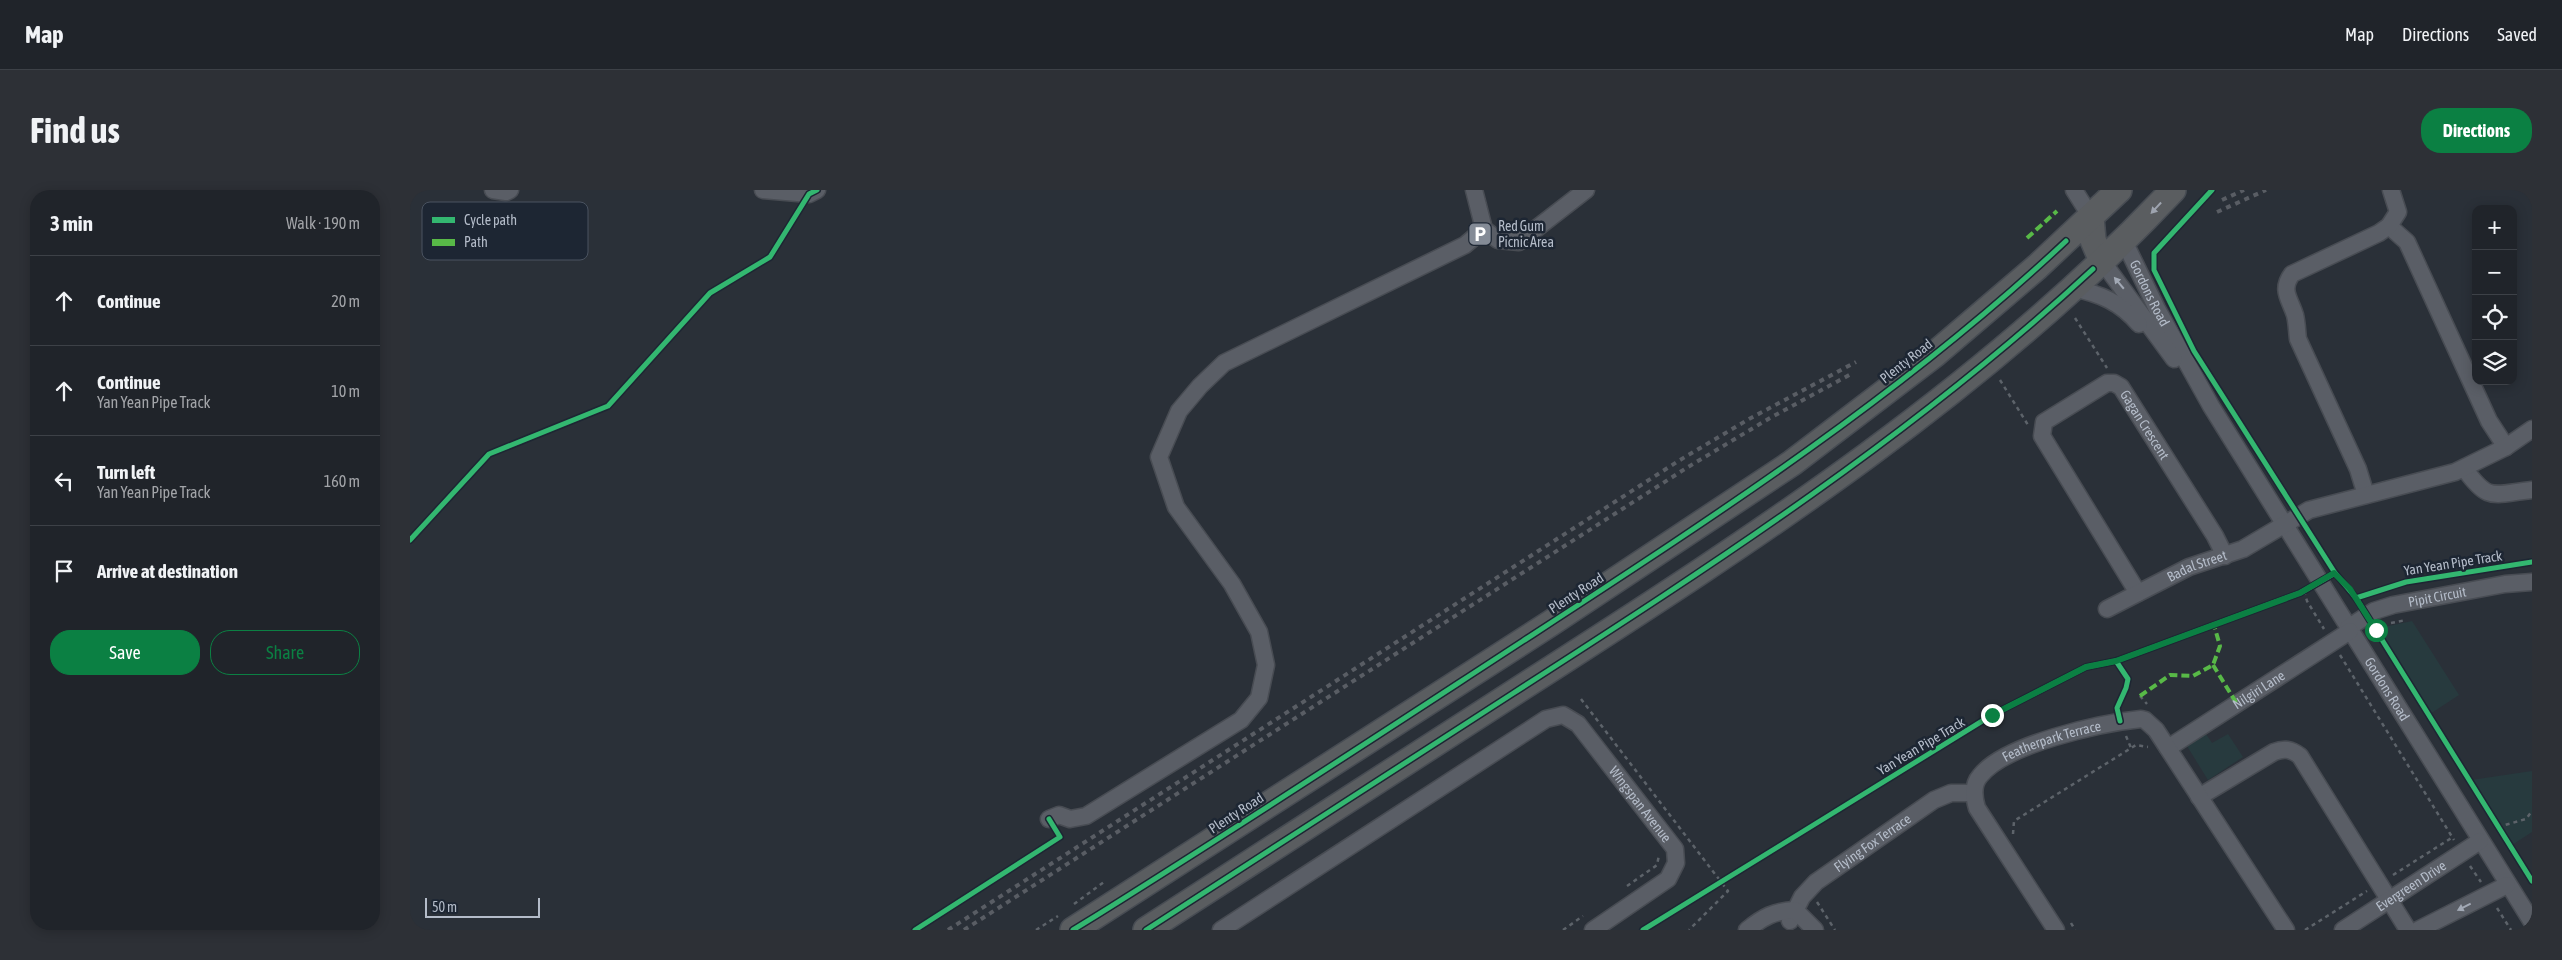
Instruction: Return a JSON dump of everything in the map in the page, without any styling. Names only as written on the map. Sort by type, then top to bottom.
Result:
[{"type":"highway","name":"Plenty Road","points":[[1073,930],[1583,602],[1792,463],[1936,354],[2038,267],[2119,190]]},
{"type":"highway","points":[[1146,930],[1644,610],[1793,510],[1935,404],[2072,288],[2124,241],[2173,190]]},
{"type":"highway","name":"Gordons Road","points":[[2091,217],[2124,241]]},
{"type":"highway","points":[[2091,217],[2093,240],[2102,261]]},
{"type":"street","points":[[494,190],[506,192],[510,190]]},
{"type":"street","points":[[763,190],[809,194],[816,190]]},
{"type":"street","points":[[1474,190],[1484,229],[1498,240],[1519,242],[1586,190]]},
{"type":"street","name":"Gordons Road","points":[[2074,190],[2091,217]]},
{"type":"street","points":[[2366,495],[2358,469],[2298,340],[2296,316],[2285,292],[2286,282],[2292,274],[2379,233],[2389,226],[2398,212],[2391,190]]},
{"type":"street","points":[[2389,226],[2407,242],[2489,421],[2506,448]]},
{"type":"street","points":[[1049,819],[1059,815],[1070,819],[1086,816],[1241,720],[1259,698],[1266,665],[1259,632],[1232,584],[1176,508],[1160,458],[1179,411],[1200,386],[1224,363],[1465,245],[1484,229]]},
{"type":"street","name":"Gordons Road","points":[[2124,241],[2156,309],[2211,406],[2286,524],[2507,885],[2532,922]]},
{"type":"street","name":"Gordons Road","points":[[2102,261],[2211,406]]},
{"type":"street","points":[[2072,288],[2101,294],[2122,307],[2199,392]]},
{"type":"street","name":"Gagan Crescent","points":[[2041,429],[2044,422],[2107,383],[2114,383],[2121,387],[2216,536],[2225,556]]},
{"type":"street","points":[[2041,429],[2042,436],[2138,593]]},
{"type":"street","name":"Badal Street","points":[[2107,609],[2189,567],[2243,550],[2309,510],[2389,490],[2464,468],[2506,448],[2532,429]]},
{"type":"street","points":[[2464,468],[2479,488],[2487,493],[2532,490]]},
{"type":"street","name":"Pipit Circuit","points":[[2349,629],[2366,616],[2393,605],[2505,584],[2532,582]]},
{"type":"street","name":"Nilgiri Lane","points":[[2168,748],[2349,629]]},
{"type":"street","name":"Wingspan Avenue","points":[[1221,930],[1546,719],[1563,716],[1578,724],[1675,849],[1676,863],[1668,878],[1593,930]]},
{"type":"street","name":"Featherpark Terrace","points":[[1974,792],[1979,776],[1994,764],[2033,745],[2081,730],[2120,721],[2145,720],[2156,730],[2286,930]]},
{"type":"street","points":[[2199,797],[2269,754],[2282,749],[2294,752],[2300,756],[2408,930]]},
{"type":"street","points":[[1974,792],[1978,808],[2063,926]]},
{"type":"street","name":"Flying Fox Terrace","points":[[1792,916],[1807,892],[1816,882],[1934,800],[1951,793],[1974,792]]},
{"type":"street","name":"Evergreen Drive","points":[[2344,930],[2388,899],[2480,840]]},
{"type":"street","points":[[2418,930],[2507,885]]},
{"type":"street","points":[[1747,930],[1763,917],[1779,911],[1816,930]]},
{"type":"street","points":[[1758,930],[1792,916]]},
{"type":"street","points":[[1792,916],[1805,930]]},
{"type":"path","points":[[2075,318],[2114,383]]},
{"type":"path","points":[[2000,380],[2029,426],[2041,429]]},
{"type":"path","points":[[2300,593],[2320,582]]},
{"type":"path","points":[[2366,616],[2376,630],[2385,625],[2412,619]]},
{"type":"path","points":[[2358,683],[2511,930]]},
{"type":"path","points":[[1580,699],[1709,863],[1728,891],[1689,930]]},
{"type":"path","points":[[2018,841],[2012,833],[2014,821],[2136,745],[2147,747],[2153,755]]},
{"type":"path","points":[[2498,827],[2526,819],[2532,811]]},
{"type":"path","points":[[2494,821],[2503,834]]},
{"type":"path","points":[[1626,887],[1657,865],[1659,854]]},
{"type":"path","points":[[1713,887],[1730,878]]},
{"type":"path","points":[[1807,892],[1816,900],[1833,929]]},
{"type":"path","points":[[1563,930],[1587,914]]},
{"type":"path","points":[[2063,926],[2075,930]]},
{"type":"green space","points":[[2412,621],[2459,695],[2430,714],[2381,635],[2384,627]]},
{"type":"green space","points":[[2206,734],[2212,743],[2228,734],[2243,757],[2208,780],[2187,746]]},
{"type":"green space","points":[[2532,771],[2532,832],[2512,845],[2471,780]]},
{"type":"railway","points":[[2222,200],[2244,190]]},
{"type":"railway","points":[[2217,212],[2266,190]]},
{"type":"railway","points":[[948,930],[1680,460],[1749,419],[1856,362]]},
{"type":"railway","points":[[964,930],[1688,467],[1770,418],[1851,374]]},
{"type":"marked path","points":[[2027,238],[2057,211]]},
{"type":"marked path","points":[[2140,696],[2170,675],[2193,676],[2213,665],[2220,646],[2214,625]]},
{"type":"marked path","points":[[2213,665],[2237,704]]},
{"type":"cycle path","points":[[410,540],[489,454],[608,406],[710,293],[770,257],[809,194],[817,190]]},
{"type":"cycle path","points":[[2212,190],[2154,253],[2154,270],[2194,351],[2335,573]]},
{"type":"cycle path","points":[[1073,930],[1594,595],[1804,453],[1938,352],[2003,298],[2066,241]]},
{"type":"cycle path","points":[[1146,930],[1664,596],[1739,545],[1885,441],[1956,387],[2093,269]]},
{"type":"cycle path","name":"Yan Yean Pipe Track","points":[[1643,930],[1992,715],[2086,667],[2116,661],[2300,593],[2335,573],[2356,598],[2406,582],[2532,562]]},
{"type":"cycle path","points":[[2356,598],[2532,881]]},
{"type":"cycle path","points":[[2116,661],[2128,679],[2117,708],[2120,721]]},
{"type":"cycle path","points":[[915,930],[1060,837],[1049,819]]},
{"type":"place","name":"Red Gum Picnic Area","points":[[1480,234]]},
{"type":"route","points":[[1992,715],[2086,667],[2116,661],[2300,593],[2334,573],[2350,589],[2376,630]]}]
